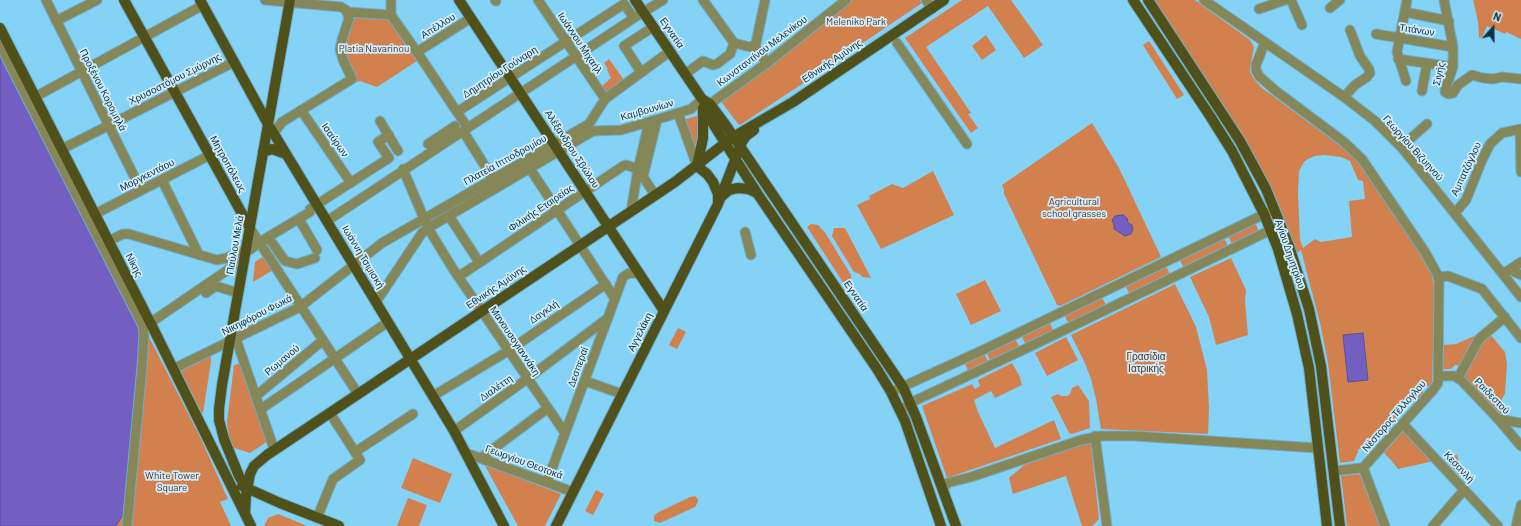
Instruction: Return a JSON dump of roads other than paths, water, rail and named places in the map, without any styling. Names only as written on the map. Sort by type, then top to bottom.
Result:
[{"type":"main road","name":"Μητροπόλεως","points":[[124,0],[250,228]]},
{"type":"main road","name":"Αλέξανδρου Σβώλου","points":[[459,0],[664,311]]},
{"type":"main road","name":"Εγνατία","points":[[635,0],[729,140],[735,159],[757,193],[873,362],[891,392],[901,410],[941,526]]},
{"type":"main road","name":"Εθνικής Αμύνης","points":[[245,514],[249,477],[254,466],[274,449],[411,359],[697,166],[729,140],[793,102],[929,4],[944,0]]},
{"type":"main road","name":"Αγίου Δημητρίου","points":[[1132,0],[1222,134],[1248,181],[1270,230],[1287,276],[1303,336],[1313,399],[1317,448],[1327,526]]},
{"type":"main road","name":"Αγίου Δημητρίου","points":[[1148,0],[1240,141],[1260,176],[1300,275],[1321,366],[1340,526]]},
{"type":"main road","name":"Παύλου Μελά","points":[[247,489],[241,480],[228,452],[224,439],[219,420],[220,395],[233,340],[238,293],[240,253],[250,228],[290,1]]},
{"type":"main road","name":"Ιωάννη Τσιμισκή","points":[[202,3],[268,124],[434,396],[504,526]]},
{"type":"main road","name":"Νίκης","points":[[0,28],[152,326],[250,526]]},
{"type":"main road","points":[[251,94],[263,97],[274,90]]},
{"type":"main road","name":"Εθνικής Αμύνης","points":[[740,147],[746,136],[785,110],[793,102]]},
{"type":"main road","points":[[705,104],[703,138],[697,166],[707,174],[713,182],[719,200]]},
{"type":"main road","name":"Εγνατία","points":[[729,140],[740,147],[903,387],[943,486],[956,526]]},
{"type":"main road","name":"Αγγελάκη","points":[[556,526],[719,200],[740,147]]},
{"type":"main road","points":[[263,152],[272,150],[286,154]]},
{"type":"main road","points":[[719,200],[729,190],[738,188],[748,188],[757,193]]},
{"type":"main road","points":[[225,473],[247,489],[339,526]]},
{"type":"street","name":"Προξένου Κορομηλά","points":[[46,0],[141,190]]},
{"type":"street","points":[[56,21],[97,0]]},
{"type":"street","points":[[265,0],[341,6],[346,10],[349,18],[340,49],[345,66],[352,79],[282,122],[274,133]]},
{"type":"street","points":[[391,0],[391,14],[457,112]]},
{"type":"street","name":"Ιωάννου Μιχαήλ","points":[[538,0],[605,99]]},
{"type":"street","points":[[327,221],[462,128],[520,93],[634,17],[663,0]]},
{"type":"street","points":[[703,0],[734,43],[751,46],[767,63]]},
{"type":"street","points":[[751,46],[765,0]]},
{"type":"street","name":"Κωνσταντίνου Μελενίκου","points":[[705,104],[767,63],[846,0]]},
{"type":"street","name":"Γεωργίου Βιζυηνού","points":[[1204,0],[1344,96],[1375,121],[1401,147],[1455,213],[1507,272],[1521,297]]},
{"type":"street","points":[[1259,9],[1285,0]]},
{"type":"street","points":[[1291,0],[1302,26]]},
{"type":"street","points":[[1330,8],[1340,0]]},
{"type":"street","points":[[1406,81],[1397,52],[1407,0]]},
{"type":"street","name":"Σιγής","points":[[1444,0],[1453,47],[1453,67],[1445,92],[1448,94],[1453,93],[1458,85],[1472,75],[1493,79],[1502,77],[1521,79]]},
{"type":"street","points":[[35,97],[202,3]]},
{"type":"street","name":"Δημητρίου Γούναρη","points":[[493,179],[462,128],[457,112],[624,4],[634,17]]},
{"type":"street","points":[[346,10],[391,14]]},
{"type":"street","points":[[1405,12],[1449,21]]},
{"type":"street","name":"Απέλλου","points":[[418,52],[470,18]]},
{"type":"street","points":[[641,72],[624,46],[653,27]]},
{"type":"street","points":[[1344,96],[1370,73],[1360,56],[1350,30]]},
{"type":"street","name":"Τιτάνων","points":[[1376,34],[1453,47]]},
{"type":"street","points":[[1265,42],[1256,65],[1256,70],[1259,76],[1276,91],[1344,142],[1358,155],[1413,234],[1438,277],[1440,290],[1439,376]]},
{"type":"street","points":[[685,74],[703,61],[714,65],[717,64],[730,54],[734,43]]},
{"type":"street","points":[[897,43],[967,144]]},
{"type":"street","name":"Νίκης","points":[[0,45],[143,326],[144,335],[142,367],[127,526]]},
{"type":"street","points":[[591,128],[605,99],[670,52]]},
{"type":"street","points":[[1398,59],[1453,67]]},
{"type":"street","name":"Χρυσοστόμου Σμύρνης","points":[[62,150],[174,91],[234,62]]},
{"type":"street","points":[[1422,91],[1427,63]]},
{"type":"street","name":"Καμβουνίων","points":[[591,128],[621,130],[705,104]]},
{"type":"street","name":"Ισαύρων","points":[[301,110],[351,183]]},
{"type":"street","points":[[678,113],[697,166]]},
{"type":"street","points":[[380,121],[398,151]]},
{"type":"street","points":[[630,211],[638,169],[653,121]]},
{"type":"street","points":[[643,177],[653,121]]},
{"type":"street","points":[[1401,147],[1427,124]]},
{"type":"street","points":[[428,144],[462,128]]},
{"type":"street","name":"Πλατεία Ιπποδρομίου","points":[[428,228],[528,165],[591,128]]},
{"type":"street","points":[[1521,129],[1521,172]]},
{"type":"street","name":"Αμπατζόγλου","points":[[1455,213],[1466,200],[1490,144],[1502,133],[1521,129]]},
{"type":"street","points":[[108,241],[123,234],[129,234],[221,260],[240,253],[310,212],[310,209],[389,158],[378,142],[389,136]]},
{"type":"street","name":"Μοργκεντάου","points":[[95,214],[210,155]]},
{"type":"street","points":[[528,165],[615,299]]},
{"type":"street","name":"Πλατεία Ιπποδρομίου","points":[[425,218],[493,179],[528,165]]},
{"type":"street","name":"Φιλικής Εταιρείας","points":[[458,277],[624,165],[638,169]]},
{"type":"street","points":[[638,169],[654,195]]},
{"type":"street","name":"Μανουσογιαννάκη","points":[[403,170],[425,218],[428,228],[458,277],[565,433]]},
{"type":"street","points":[[162,180],[199,255]]},
{"type":"street","points":[[891,392],[983,350],[1275,210]]},
{"type":"street","points":[[449,216],[479,262]]},
{"type":"street","name":"Νικηφόρου Φωκά","points":[[173,369],[300,307],[378,246],[425,218]]},
{"type":"street","points":[[268,237],[285,261],[297,264],[316,254],[299,219]]},
{"type":"street","points":[[901,410],[910,403],[1281,225]]},
{"type":"street","name":"Μητροπόλεως","points":[[250,228],[322,341],[358,394]]},
{"type":"street","points":[[376,302],[422,233],[428,228]]},
{"type":"street","points":[[745,232],[751,255]]},
{"type":"street","points":[[152,326],[232,267],[240,253]]},
{"type":"street","points":[[1507,272],[1521,262]]},
{"type":"street","points":[[1507,272],[1521,275]]},
{"type":"street","name":"Δεσπεραί","points":[[547,482],[625,275],[631,273],[640,274]]},
{"type":"street","points":[[1438,277],[1448,276],[1481,288],[1521,338]]},
{"type":"street","name":"Δαγκλή","points":[[434,396],[508,351],[606,284]]},
{"type":"street","points":[[152,326],[214,287],[220,287],[238,293]]},
{"type":"street","points":[[1458,378],[1479,339],[1505,317]]},
{"type":"street","name":"Διαλέττη","points":[[454,431],[527,379],[608,318]]},
{"type":"street","points":[[261,409],[388,322]]},
{"type":"street","points":[[233,340],[261,409],[274,449]]},
{"type":"street","name":"Ρωμανού","points":[[256,396],[322,341]]},
{"type":"street","name":"Νέστορος Τέλλογλου","points":[[1334,471],[1362,469],[1435,389],[1439,376]]},
{"type":"street","name":"Ραιδεστού","points":[[1439,376],[1452,376],[1458,378],[1498,419],[1521,446]]},
{"type":"street","points":[[585,381],[622,394]]},
{"type":"street","points":[[481,458],[548,408]]},
{"type":"street","points":[[318,518],[333,479],[360,460],[330,413]]},
{"type":"street","points":[[355,452],[413,414]]},
{"type":"street","points":[[1498,419],[1521,423]]},
{"type":"street","name":"Κεσανλή","points":[[1403,424],[1498,526]]},
{"type":"street","points":[[943,486],[961,478],[965,479],[1095,436],[1135,436],[1317,448]]},
{"type":"street","points":[[1095,436],[1106,526]]},
{"type":"street","name":"Γεωργίου Θεοτοκά","points":[[466,453],[573,492]]},
{"type":"street","name":"Νέστορος Τέλλογλου","points":[[1362,469],[1364,470],[1385,526]]},
{"type":"street","points":[[1433,526],[1464,490]]},
{"type":"street","points":[[1516,526],[1521,505]]},
{"type":"park label","name":"Meleniko Park","points":[[856,22]]},
{"type":"park label","name":"Platia Navarinou","points":[[374,49]]},
{"type":"park label","name":"Agricultural school grasses","points":[[1074,208]]},
{"type":"park label","name":"Γρασίδια Ιατρικής","points":[[1146,362]]},
{"type":"park label","name":"White Tower Square","points":[[172,482]]}]
